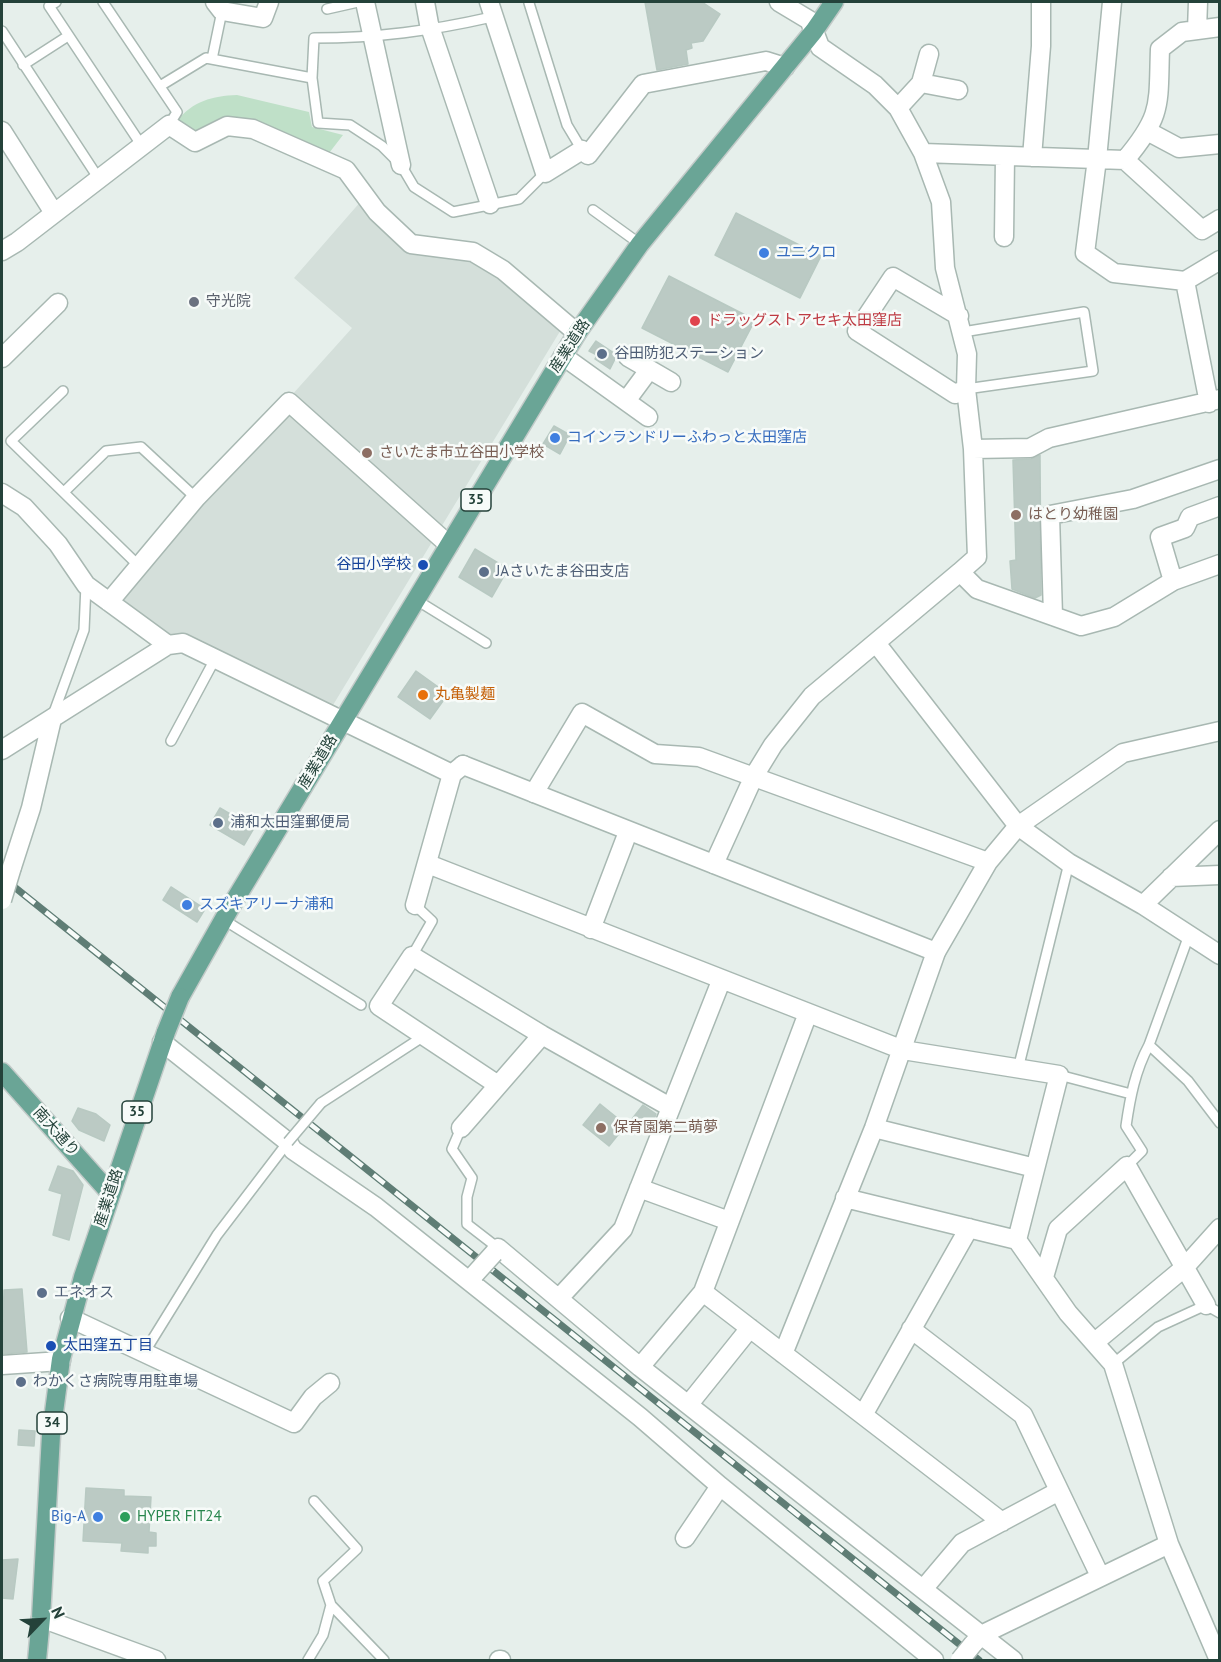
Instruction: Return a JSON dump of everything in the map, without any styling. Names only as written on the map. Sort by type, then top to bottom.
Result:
[{"type":"main road","name":"産業道路","points":[[37,1660],[51,1435],[61,1361],[70,1318],[110,1193],[180,997],[344,719],[577,333],[640,244],[814,31],[834,2]]},
{"type":"main road","name":"南大通り","points":[[3,1076],[110,1193]]},
{"type":"street","points":[[218,6],[263,18],[269,2]]},
{"type":"street","points":[[364,2],[401,165]]},
{"type":"street","points":[[425,2],[431,30],[490,204]]},
{"type":"street","points":[[714,864],[754,776],[773,745],[812,696],[977,557],[973,449],[966,389],[967,354],[945,268],[941,202],[923,153],[898,108],[875,86],[820,47],[809,20],[779,2]]},
{"type":"street","points":[[1032,157],[1041,46],[1041,2]]},
{"type":"street","points":[[1112,2],[1097,159],[1085,253],[1114,273],[1185,280],[1220,260]]},
{"type":"street","points":[[1197,30],[1198,2]]},
{"type":"street","points":[[490,9],[545,173],[582,150],[588,155],[643,84],[766,61],[785,67]]},
{"type":"street","points":[[1125,160],[1149,132],[1158,109],[1160,49],[1182,32],[1220,27]]},
{"type":"street","points":[[898,108],[921,83],[929,54]]},
{"type":"street","points":[[921,83],[958,90]]},
{"type":"street","points":[[2,251],[169,125],[195,142],[226,126],[253,129],[346,170],[377,212],[411,244],[473,252],[503,270],[577,333]]},
{"type":"street","points":[[2,131],[54,213]]},
{"type":"street","points":[[1149,132],[1179,148],[1220,144]]},
{"type":"street","points":[[923,153],[1125,160],[1202,231],[1220,219]]},
{"type":"street","points":[[1004,237],[1005,156]]},
{"type":"street","points":[[961,324],[893,277],[857,331],[955,394],[966,389]]},
{"type":"street","points":[[973,449],[1030,448],[1049,438],[1214,401],[1185,280]]},
{"type":"street","points":[[2,358],[58,303]]},
{"type":"street","points":[[563,356],[648,417]]},
{"type":"street","points":[[628,357],[671,382]]},
{"type":"street","points":[[626,401],[649,370]]},
{"type":"street","points":[[110,602],[196,498],[289,402],[449,545]]},
{"type":"street","points":[[1053,616],[1050,514],[1133,499],[1220,469]]},
{"type":"street","points":[[2,493],[24,507],[58,544],[86,585],[168,645]]},
{"type":"street","points":[[1173,581],[1160,537],[1185,528],[1190,517],[1220,506]]},
{"type":"street","points":[[960,572],[977,589],[1082,626],[1114,617],[1173,581],[1220,564]]},
{"type":"street","points":[[2,750],[168,645],[183,643],[457,769],[534,793],[936,952]]},
{"type":"street","points":[[876,643],[1018,826],[1068,863],[1143,905],[1220,955]]},
{"type":"street","points":[[534,793],[582,713],[655,754],[699,757],[988,862]]},
{"type":"street","points":[[2,900],[31,808],[52,718]]},
{"type":"street","points":[[783,1354],[874,1128],[936,952],[988,862],[1018,826],[1123,753],[1220,731]]},
{"type":"street","points":[[416,905],[457,769]]},
{"type":"street","points":[[1143,905],[1220,830]]},
{"type":"street","points":[[591,929],[628,832]]},
{"type":"street","points":[[428,864],[721,981],[903,1050],[1059,1075],[1017,1240]]},
{"type":"street","points":[[1171,877],[1220,875]]},
{"type":"street","points":[[498,1085],[379,1006],[412,956],[542,1035],[670,1107]]},
{"type":"street","points":[[560,1297],[623,1229],[721,981]]},
{"type":"street","points":[[640,1367],[703,1292],[808,1013]]},
{"type":"street","points":[[461,1128],[542,1035]]},
{"type":"street","points":[[164,1037],[288,1142],[293,1150],[376,1207],[472,1278],[720,1486],[934,1660]]},
{"type":"street","points":[[874,1128],[1035,1168]]},
{"type":"street","points":[[1044,1276],[1058,1228],[1127,1166],[1184,1268],[1213,1309]]},
{"type":"street","points":[[639,1188],[729,1221]]},
{"type":"street","points":[[845,1198],[1017,1240],[1068,1312],[1113,1364],[1169,1544],[1219,1660]]},
{"type":"street","points":[[863,1415],[969,1228]]},
{"type":"street","points":[[1095,1342],[1184,1268],[1220,1228]]},
{"type":"street","points":[[472,1278],[496,1251],[560,1297],[640,1367],[924,1588],[977,1640],[1013,1660]]},
{"type":"street","points":[[703,1292],[1002,1522]]},
{"type":"street","points":[[70,1318],[294,1423],[313,1397],[330,1383]]},
{"type":"street","points":[[689,1404],[750,1328]]},
{"type":"street","points":[[911,1329],[1023,1415],[1100,1576]]},
{"type":"street","points":[[2,1365],[61,1361]]},
{"type":"street","points":[[685,1538],[720,1486]]},
{"type":"street","points":[[924,1588],[962,1543],[1059,1491]]},
{"type":"street","points":[[960,1660],[977,1640],[1100,1576],[1169,1544]]},
{"type":"street","points":[[41,1618],[156,1660]]},
{"type":"lane","points":[[56,2],[49,6],[142,146]]},
{"type":"lane","points":[[103,2],[177,112],[169,125]]},
{"type":"lane","points":[[327,9],[358,2]]},
{"type":"lane","points":[[529,3],[567,125],[582,150]]},
{"type":"lane","points":[[212,59],[218,6]]},
{"type":"lane","points":[[490,9],[431,30],[372,38],[314,38],[312,78],[318,123],[350,125],[382,146],[401,165],[414,187],[453,212],[519,199],[545,173]]},
{"type":"lane","points":[[2,31],[99,178]]},
{"type":"lane","points":[[23,65],[68,36]]},
{"type":"lane","points":[[160,86],[206,58],[312,78]]},
{"type":"lane","points":[[593,210],[640,244]]},
{"type":"lane","points":[[961,324],[1084,312],[1094,371],[966,389]]},
{"type":"lane","points":[[63,391],[10,441],[139,566]]},
{"type":"lane","points":[[64,492],[106,451],[141,447],[196,498]]},
{"type":"lane","points":[[52,718],[84,630],[86,585]]},
{"type":"lane","points":[[417,601],[486,643]]},
{"type":"lane","points":[[171,741],[215,659]]},
{"type":"lane","points":[[1018,1069],[1068,863]]},
{"type":"lane","points":[[412,956],[432,921],[416,905]]},
{"type":"lane","points":[[224,920],[361,1005]]},
{"type":"lane","points":[[1127,1166],[1142,1151],[1126,1126],[1131,1094],[1140,1062],[1149,1045],[1189,935]]},
{"type":"lane","points":[[144,1353],[217,1235],[321,1103],[424,1036]]},
{"type":"lane","points":[[1149,1045],[1188,1081],[1220,1123]]},
{"type":"lane","points":[[1059,1075],[1131,1094]]},
{"type":"lane","points":[[461,1128],[452,1149],[472,1178],[467,1197],[467,1224],[496,1251]]},
{"type":"lane","points":[[1113,1364],[1158,1327],[1213,1309]]},
{"type":"lane","points":[[314,1501],[357,1549],[323,1581],[331,1605],[384,1660]]},
{"type":"lane","points":[[308,1660],[323,1635],[331,1605]]},
{"type":"shaded area","name":"さいたま市立谷田小学校","points":[[362,200],[406,249],[471,261],[503,274],[562,328],[330,710],[171,638],[126,607],[121,598],[291,396],[352,328],[294,278]]},
{"type":"green space","points":[[237,95],[309,112],[312,127],[343,135],[326,157],[256,125],[195,134],[177,121],[196,104],[219,97]]},
{"type":"building","points":[[645,2],[702,2],[720,14],[703,41],[691,43],[692,48],[686,50],[688,64],[657,70]]},
{"type":"building","points":[[736,213],[821,256],[800,298],[715,255]]},
{"type":"building","points":[[669,276],[755,320],[728,372],[642,328]]},
{"type":"building","points":[[596,341],[617,355],[610,369],[595,359],[597,355],[589,351]]},
{"type":"building","points":[[554,426],[570,435],[560,454],[543,444]]},
{"type":"building","points":[[1040,455],[1041,595],[1035,598],[1012,589],[1010,561],[1016,560],[1013,460],[1031,459]]},
{"type":"building","points":[[475,549],[508,569],[492,597],[459,577]]},
{"type":"building","name":"丸亀製麺","points":[[416,671],[448,694],[430,719],[398,697]]},
{"type":"building","points":[[220,808],[254,828],[244,845],[210,825]]},
{"type":"building","points":[[171,887],[205,909],[197,922],[163,900]]},
{"type":"building","points":[[600,1104],[626,1125],[609,1146],[583,1125]]},
{"type":"building","points":[[643,1105],[656,1114],[649,1132],[632,1119]]},
{"type":"building","points":[[78,1108],[96,1114],[110,1125],[104,1141],[79,1130],[72,1121]]},
{"type":"building","points":[[58,1166],[73,1171],[83,1185],[69,1240],[53,1235],[62,1194],[49,1190]]},
{"type":"building","points":[[22,1289],[27,1352],[2,1354],[4,1290]]},
{"type":"building","points":[[19,1430],[35,1431],[34,1446],[18,1445]]},
{"type":"building","points":[[86,1488],[124,1490],[124,1496],[151,1497],[149,1532],[156,1533],[156,1546],[148,1546],[148,1553],[121,1551],[122,1543],[83,1541]]},
{"type":"building","points":[[18,1559],[13,1599],[2,1598],[2,1560]]},
{"type":"railway","points":[[2,877],[979,1660]]},
{"type":"place","name":"ユニクロ","points":[[764,253]]},
{"type":"place","name":"守光院","points":[[194,302]]},
{"type":"place","name":"ドラッグストアセキ太田窪店","points":[[695,321]]},
{"type":"place","name":"谷田防犯ステーション","points":[[602,354]]},
{"type":"place","name":"コインランドリーふわっと太田窪店","points":[[555,438]]},
{"type":"place","name":"さいたま市立谷田小学校","points":[[367,453]]},
{"type":"place","name":"はとり幼稚園","points":[[1016,515]]},
{"type":"place","name":"谷田小学校","points":[[423,565]]},
{"type":"place","name":"JAさいたま谷田支店","points":[[484,572]]},
{"type":"place","name":"丸亀製麺","points":[[423,695]]},
{"type":"place","name":"浦和太田窪郵便局","points":[[218,823]]},
{"type":"place","name":"スズキアリーナ浦和","points":[[187,905]]},
{"type":"place","name":"保育園第二萌夢","points":[[601,1128]]},
{"type":"place","name":"エネオス","points":[[42,1293]]},
{"type":"place","name":"太田窪五丁目","points":[[51,1346]]},
{"type":"place","name":"わかくさ病院専用駐車場","points":[[21,1382]]},
{"type":"place","name":"Big-A","points":[[98,1517]]},
{"type":"place","name":"HYPER FIT24","points":[[125,1517]]}]
